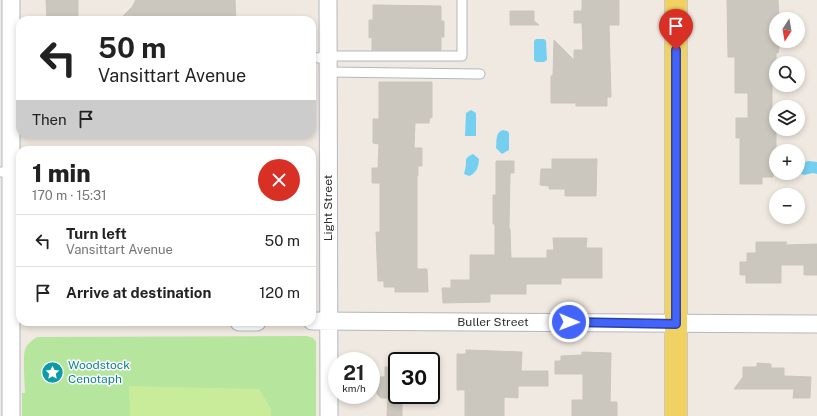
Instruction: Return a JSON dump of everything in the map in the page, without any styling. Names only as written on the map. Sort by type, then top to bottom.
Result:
[{"type":"main road","points":[[676,0],[676,416]]},
{"type":"street","points":[[11,0],[10,168],[5,206],[16,272],[10,321],[11,416]]},
{"type":"street","name":"Light Street","points":[[328,0],[319,61],[329,321],[329,416]]},
{"type":"street","name":"Buller Street","points":[[316,321],[817,324]]},
{"type":"lane","points":[[319,61],[462,56],[462,0]]},
{"type":"lane","points":[[319,61],[480,74]]},
{"type":"green space","points":[[307,336],[313,338],[316,342],[316,416],[22,416],[22,393],[25,393],[25,351],[26,347],[38,337]]},
{"type":"green space","points":[[129,386],[259,389],[271,409],[271,416],[130,416]]},
{"type":"water","points":[[536,39],[544,39],[546,41],[547,60],[544,62],[536,62],[534,60],[534,41]]},
{"type":"water","points":[[471,110],[476,113],[476,136],[465,136],[466,113]]},
{"type":"water","points":[[503,130],[509,133],[509,150],[502,154],[496,148],[498,135],[500,131]]},
{"type":"water","points":[[473,154],[479,159],[477,169],[469,176],[464,174],[466,159]]},
{"type":"water","points":[[808,161],[817,162],[817,174],[813,173],[805,175],[805,162]]},
{"type":"building","points":[[46,0],[78,0],[78,16],[47,16]]},
{"type":"building","points":[[136,0],[235,0],[236,16],[123,16],[132,7]]},
{"type":"building","points":[[582,0],[619,0],[619,25],[609,25],[611,97],[607,97],[607,106],[576,106],[576,103],[551,103],[551,76],[553,76],[554,40],[574,60],[574,50],[583,50],[582,23],[574,23],[574,11],[582,11]]},
{"type":"building","points":[[727,0],[778,0],[779,12],[769,12],[769,48],[779,48],[776,56],[769,56],[769,92],[772,92],[772,100],[769,100],[769,136],[776,136],[776,144],[769,144],[769,177],[762,177],[762,184],[740,184],[740,138],[736,138],[736,118],[748,118],[748,93],[735,93],[735,57],[728,57]]},
{"type":"building","points":[[373,5],[441,6],[441,21],[444,21],[444,37],[441,37],[441,50],[372,50],[372,37],[369,38],[369,20],[373,20]]},
{"type":"building","points":[[510,11],[534,11],[534,21],[539,25],[510,25]]},
{"type":"building","points":[[379,82],[432,82],[432,118],[430,117],[429,123],[415,123],[414,148],[422,148],[422,166],[418,166],[417,176],[417,269],[427,269],[428,292],[395,292],[395,287],[384,287],[384,281],[378,281],[376,232],[380,232],[380,183],[372,183],[372,168],[378,168],[379,144],[373,143],[373,119],[379,119]]},
{"type":"building","points":[[552,159],[597,159],[596,196],[565,196],[565,189],[549,189],[549,186],[540,185],[541,169],[552,169]]},
{"type":"building","points":[[496,161],[514,161],[514,173],[510,173],[509,229],[511,258],[547,258],[547,250],[554,250],[553,238],[587,238],[586,248],[602,248],[602,278],[561,278],[561,284],[526,284],[526,294],[490,294],[490,302],[443,303],[442,288],[451,288],[451,280],[470,280],[470,255],[495,255],[493,195],[496,195]]},
{"type":"building","points":[[756,242],[787,242],[785,245],[817,244],[817,275],[804,275],[804,265],[781,265],[781,283],[746,283],[746,275],[740,275],[740,262],[747,262],[747,253],[756,253]]},
{"type":"building","points":[[466,350],[522,352],[521,371],[548,371],[548,386],[518,386],[518,398],[504,397],[504,416],[465,416],[465,390],[457,390],[457,354],[466,354]]},
{"type":"building","points":[[582,352],[611,353],[610,402],[617,402],[617,416],[572,416],[572,400],[583,400],[583,374],[555,374],[555,361],[561,361],[561,356],[582,355]]},
{"type":"building","points":[[757,363],[771,364],[771,368],[784,368],[784,376],[811,377],[810,398],[793,398],[794,389],[734,389],[743,377],[743,367],[757,367]]},
{"type":"building","points":[[385,367],[388,367],[388,398],[381,398],[380,377],[385,377]]},
{"type":"building","points":[[388,398],[388,404],[402,404],[402,416],[387,416]]},
{"type":"place","name":"Woodstock Cenotaph","points":[[52,372]]},
{"type":"route","points":[[569,322],[676,324],[676,50]]}]
